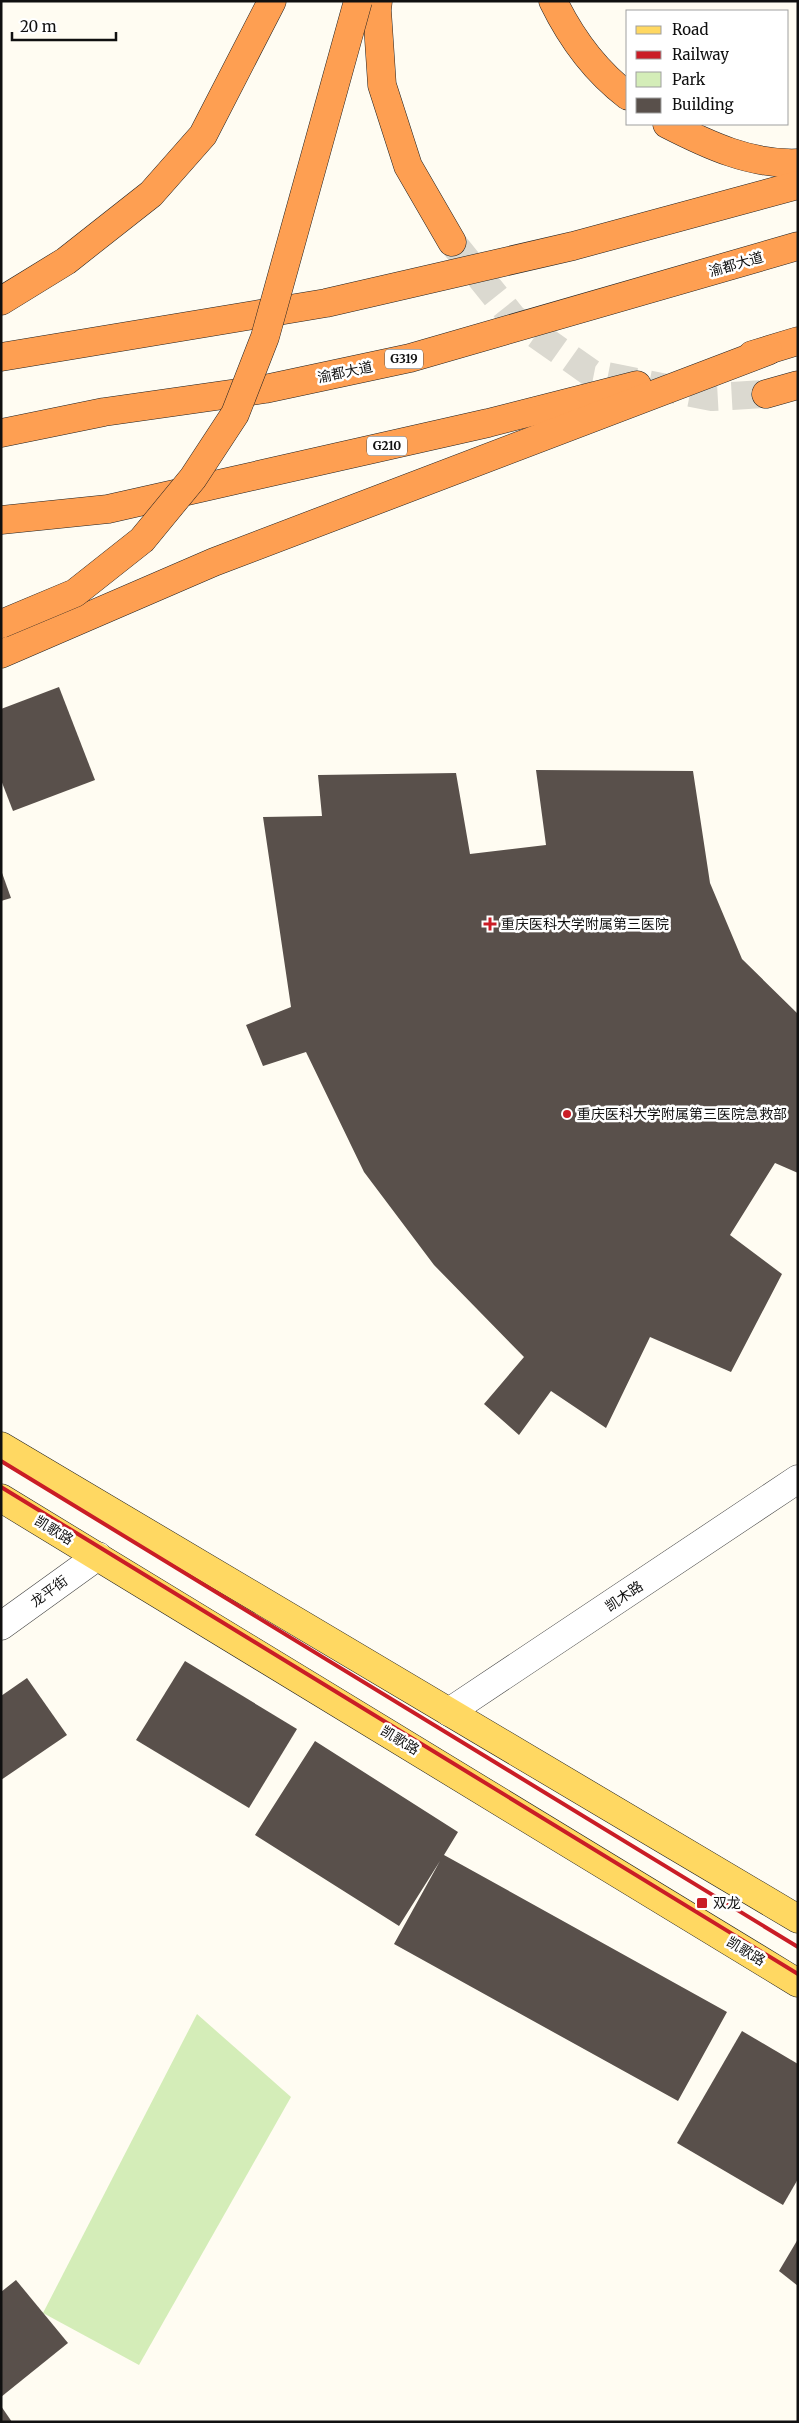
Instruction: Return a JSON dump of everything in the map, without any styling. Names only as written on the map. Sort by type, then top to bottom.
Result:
[{"type":"highway","points":[[1,301],[66,261],[158,187],[204,136],[272,1]]},
{"type":"highway","points":[[1,624],[75,593],[142,540],[193,478],[234,414],[264,338],[358,1]]},
{"type":"highway","points":[[378,1],[382,85],[408,166],[452,242]]},
{"type":"highway","points":[[553,1],[568,32],[608,81],[626,94]]},
{"type":"highway","points":[[669,125],[713,148],[776,164],[798,163]]},
{"type":"highway","points":[[1,357],[326,303],[573,246],[798,185]]},
{"type":"highway","name":"渝都大道","points":[[1,433],[104,412],[265,389],[410,358],[798,246]]},
{"type":"highway","name":"G210","points":[[1,520],[108,509],[488,423],[798,342]]},
{"type":"highway","points":[[1,654],[214,562],[768,351]]},
{"type":"highway","points":[[766,394],[798,385]]},
{"type":"main road","points":[[1,1446],[798,1919]]},
{"type":"main road","name":"凯歌路","points":[[1,1498],[798,1983]]},
{"type":"street","name":"凯木路","points":[[449,1712],[798,1479]]},
{"type":"street","name":"龙平街","points":[[1,1626],[98,1556]]},
{"type":"green space","points":[[197,2014],[291,2097],[139,2365],[43,2313]]},
{"type":"building","points":[[59,687],[95,780],[13,811],[1,780],[1,709]]},
{"type":"building","name":"重庆医科大学附属第三医院急救部","points":[[536,770],[693,771],[710,883],[742,959],[798,1014],[798,1173],[775,1163],[730,1235],[782,1274],[731,1372],[650,1337],[606,1428],[551,1391],[519,1435],[484,1404],[524,1357],[434,1265],[364,1172],[306,1052],[263,1066],[246,1025],[291,1007],[263,817],[322,816],[318,775],[456,773],[470,854],[546,845]]},
{"type":"building","points":[[1,870],[11,898],[1,901]]},
{"type":"building","points":[[185,1661],[297,1729],[249,1808],[136,1740]]},
{"type":"building","points":[[27,1678],[67,1735],[1,1780],[1,1696]]},
{"type":"building","points":[[315,1741],[458,1832],[444,1855],[727,2012],[678,2101],[394,1944],[440,1861],[399,1926],[255,1835]]},
{"type":"building","points":[[742,2031],[798,2064],[798,2179],[783,2205],[677,2143]]},
{"type":"building","points":[[798,2239],[798,2286],[779,2271]]},
{"type":"building","points":[[16,2280],[68,2343],[1,2397],[1,2292]]},
{"type":"building","points":[[1,2406],[12,2422],[1,2422]]},
{"type":"tunnel","points":[[452,242],[513,318],[591,373],[712,397],[766,394]]},
{"type":"railway","points":[[1,1461],[798,1947]]},
{"type":"railway","points":[[1,1487],[798,1974]]},
{"type":"place","name":"重庆医科大学附属第三医院","points":[[490,924]]},
{"type":"place","name":"重庆医科大学附属第三医院急救部","points":[[567,1114]]},
{"type":"place","name":"双龙","points":[[702,1903]]}]
